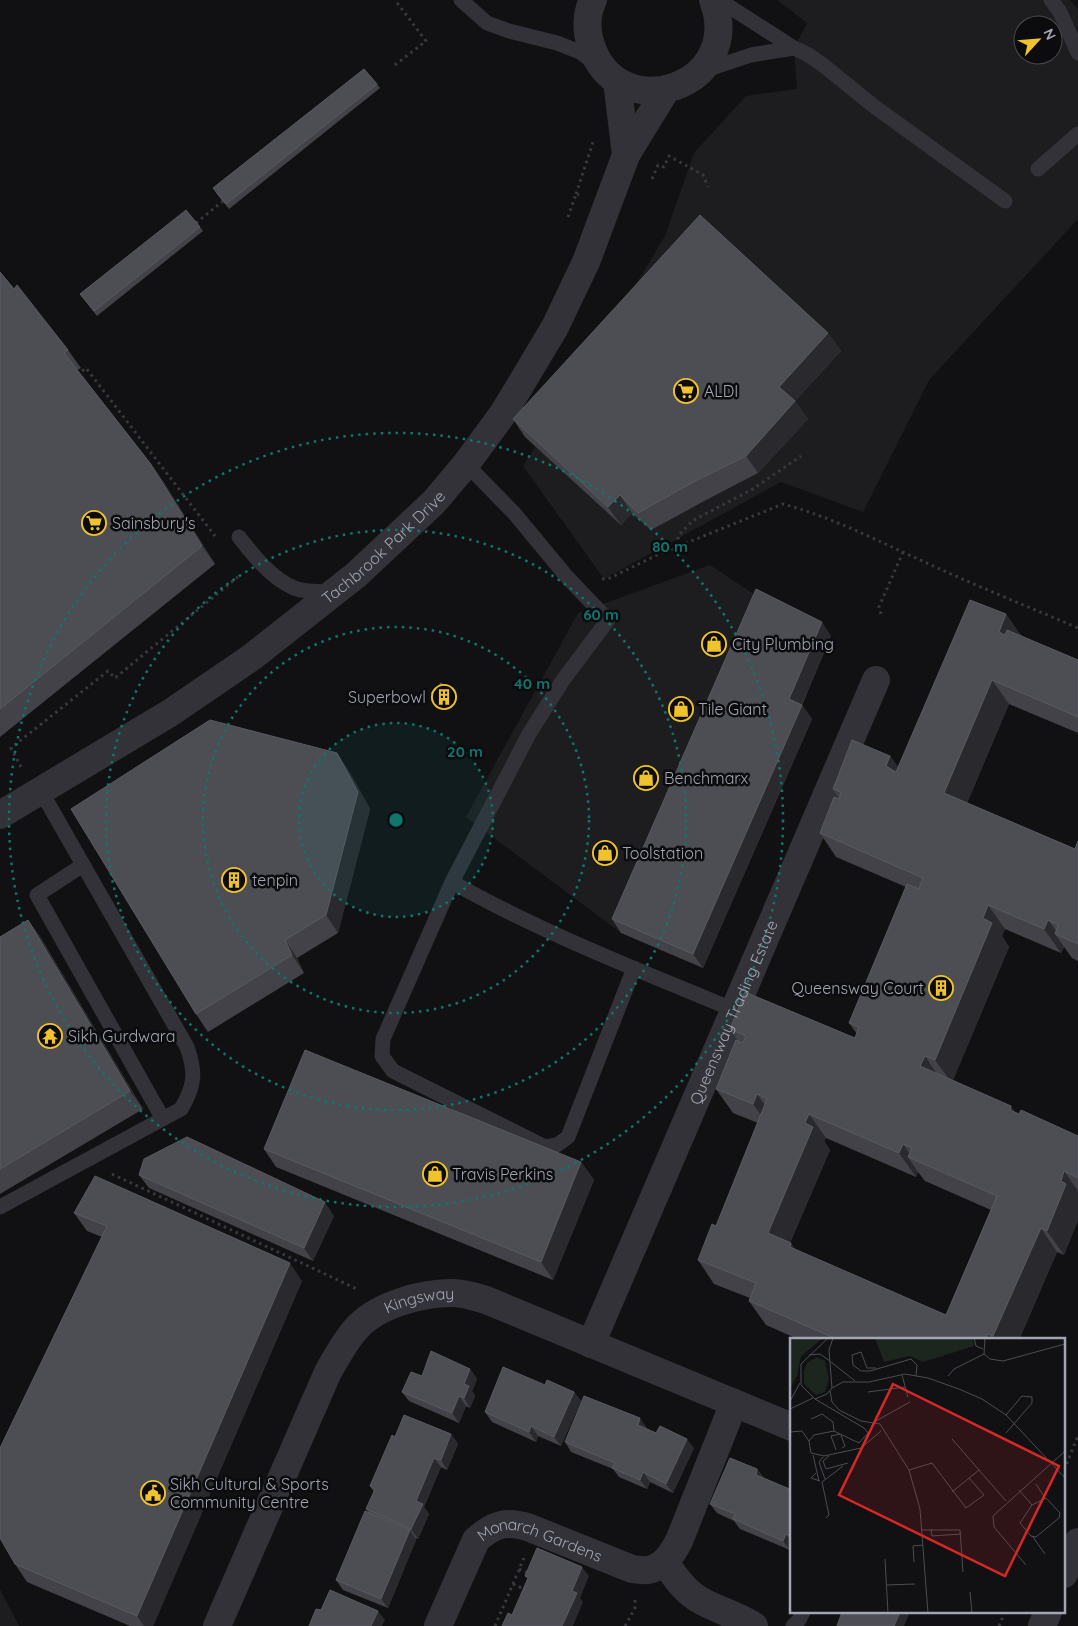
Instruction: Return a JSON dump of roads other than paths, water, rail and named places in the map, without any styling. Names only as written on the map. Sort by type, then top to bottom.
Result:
[{"type":"street","name":"Tachbrook Park Drive","points":[[593,0],[588,15],[588,38],[597,59],[613,77],[626,155]]},
{"type":"street","points":[[613,77],[629,87],[643,90],[666,90],[687,82],[699,73],[708,61],[717,40],[718,17],[713,0]]},
{"type":"street","name":"Tachbrook Park Drive","points":[[0,815],[32,781],[170,713],[252,657],[356,575],[434,502],[466,464],[518,389],[555,327],[586,262],[626,155],[666,90]]},
{"type":"street","name":"Queensway Trading Estate","points":[[591,1344],[876,680]]},
{"type":"street","name":"Kingsway","points":[[217,1626],[328,1372],[355,1329],[374,1314],[392,1305],[426,1296],[454,1293],[486,1300],[790,1427]]},
{"type":"street","points":[[734,1403],[679,1540],[672,1554],[665,1562],[685,1588],[698,1600],[745,1620],[754,1626]]},
{"type":"street","name":"Monarch Gardens","points":[[438,1626],[476,1540],[486,1531],[498,1525],[515,1523],[632,1569],[647,1570],[665,1562]]},
{"type":"street","points":[[1042,1626],[1047,1614]]},
{"type":"lane","points":[[461,0],[488,23],[509,32],[557,43],[580,52],[613,77]]},
{"type":"lane","points":[[720,0],[823,65],[875,107],[1006,202]]},
{"type":"lane","points":[[1050,0],[1060,12],[1078,53]]},
{"type":"lane","points":[[699,73],[751,55],[794,48]]},
{"type":"lane","points":[[1038,169],[1078,134]]},
{"type":"lane","points":[[466,464],[514,513],[567,577],[608,620],[563,680],[529,734],[452,882],[382,1039],[382,1056],[393,1071],[545,1147],[557,1145],[568,1138],[634,968]]},
{"type":"lane","points":[[239,537],[258,560],[295,589],[335,592]]},
{"type":"lane","points":[[0,1207],[181,1109],[189,1096],[193,1078],[192,1062],[187,1047],[83,865],[32,781]]},
{"type":"lane","points":[[83,865],[37,895],[163,1119]]},
{"type":"lane","points":[[452,882],[492,904],[634,968],[734,1010]]},
{"type":"lane","points":[[793,1626],[802,1614]]},
{"type":"place","name":"ALDI","points":[[686,391]]},
{"type":"place","name":"Sainsbury's","points":[[94,523]]},
{"type":"place","name":"City Plumbing","points":[[714,644]]},
{"type":"place","name":"Superbowl","points":[[444,697]]},
{"type":"place","name":"Tile Giant","points":[[681,709]]},
{"type":"place","name":"Benchmarx","points":[[646,778]]},
{"type":"place","name":"Toolstation","points":[[605,853]]},
{"type":"place","name":"tenpin","points":[[234,880]]},
{"type":"place","name":"Queensway Court","points":[[941,988]]},
{"type":"place","name":"Sikh Gurdwara","points":[[50,1036]]},
{"type":"place","name":"Travis Perkins","points":[[435,1174]]},
{"type":"place","name":"Sikh Cultural & Sports Community Centre","points":[[153,1493]]}]
